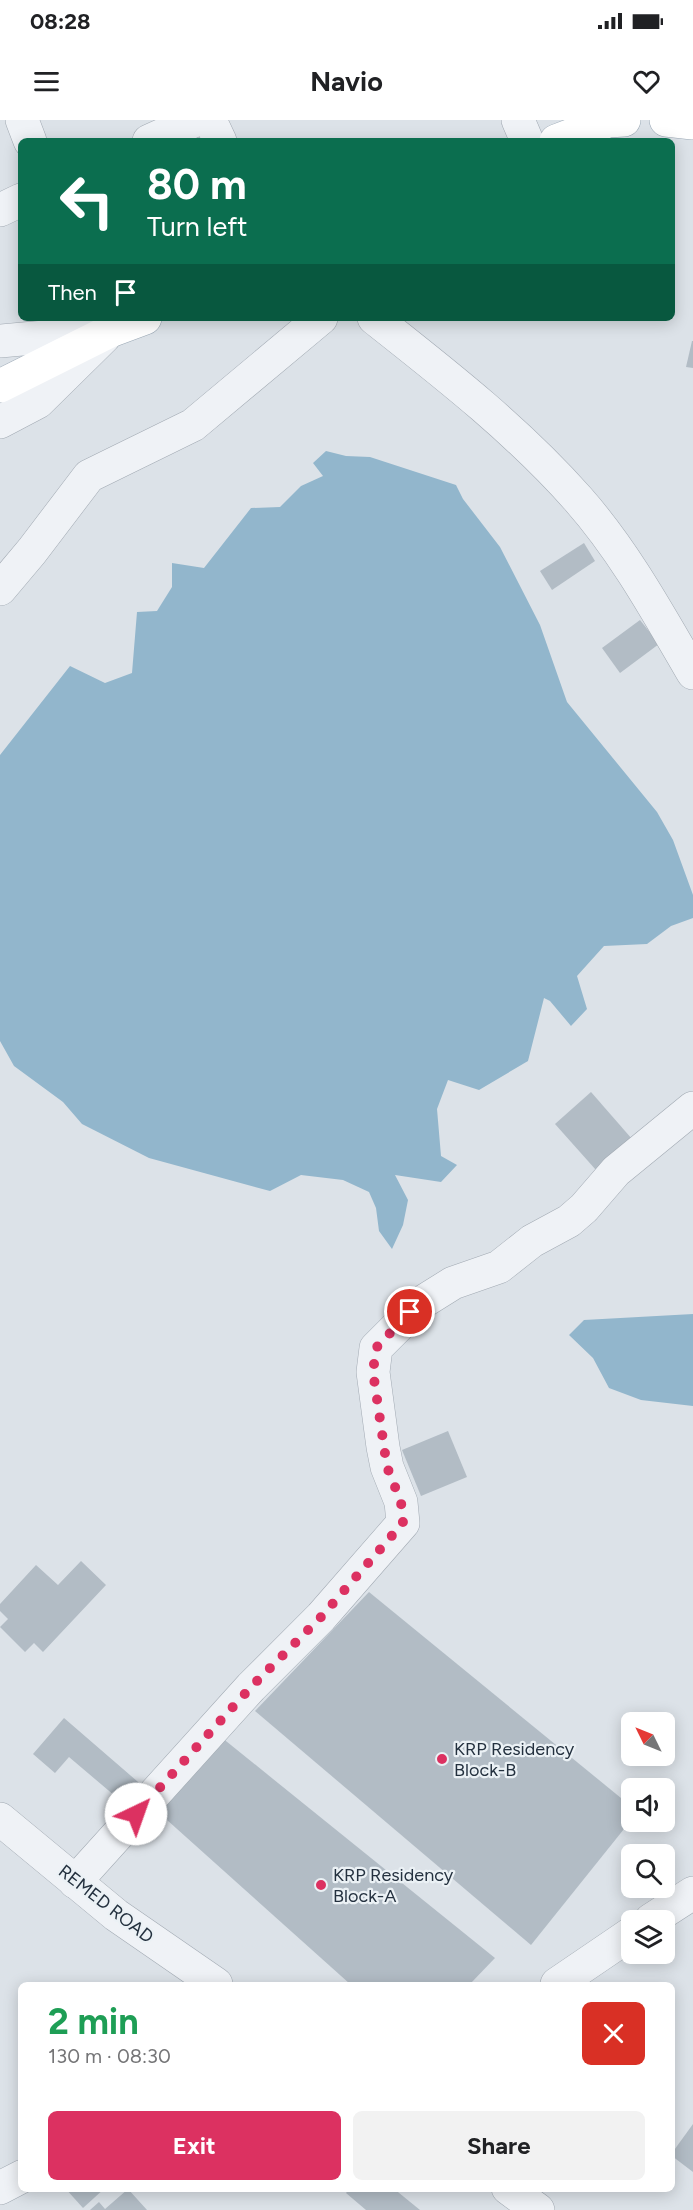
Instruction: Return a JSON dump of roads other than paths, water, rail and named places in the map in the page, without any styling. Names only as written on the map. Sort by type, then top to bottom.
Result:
[{"type":"main road","points":[[564,138],[613,120]]},
{"type":"main road","points":[[666,120],[693,123]]},
{"type":"main road","points":[[0,387],[110,331],[137,321]]},
{"type":"street","points":[[22,120],[29,138]]},
{"type":"street","points":[[156,138],[196,120]]},
{"type":"street","points":[[210,120],[219,138]]},
{"type":"street","points":[[518,120],[526,138]]},
{"type":"street","points":[[0,210],[18,201]]},
{"type":"street","points":[[0,589],[89,476],[193,425],[317,321]]},
{"type":"street","points":[[378,321],[454,381],[579,500],[642,584],[693,673]]},
{"type":"street","points":[[0,341],[110,331]]},
{"type":"street","points":[[0,422],[38,402],[110,331]]},
{"type":"street","points":[[75,1882],[251,1687],[321,1617],[403,1523],[401,1502],[387,1467],[383,1447],[373,1372],[376,1348],[421,1303],[453,1282],[499,1267],[532,1241],[569,1221],[585,1208],[616,1171],[693,1108]]},
{"type":"street","name":"REMED ROAD","points":[[0,1819],[116,1915],[213,1982]]},
{"type":"street","points":[[667,1910],[693,1893]]},
{"type":"street","points":[[560,1982],[621,1940]]},
{"type":"street","points":[[0,2188],[18,2179]]},
{"type":"street","points":[[513,2192],[538,2210]]},
{"type":"water","points":[[326,451],[346,456],[370,457],[456,485],[463,499],[500,547],[540,625],[567,702],[657,812],[673,840],[693,895],[693,918],[671,926],[647,944],[604,946],[577,976],[587,1009],[571,1026],[550,1001],[544,998],[528,1061],[479,1090],[448,1080],[437,1109],[441,1156],[457,1165],[441,1182],[395,1175],[408,1200],[403,1225],[392,1249],[379,1231],[376,1208],[369,1192],[343,1180],[301,1175],[270,1191],[149,1158],[82,1124],[63,1102],[14,1066],[0,1041],[0,755],[70,666],[105,683],[132,673],[137,612],[157,611],[172,587],[172,563],[204,568],[251,508],[280,507],[301,486],[323,476],[313,463]]},
{"type":"water","points":[[693,1314],[693,1406],[641,1400],[609,1388],[593,1358],[569,1335],[584,1320]]},
{"type":"place","name":"KRP Residency Block-B","points":[[442,1759]]},
{"type":"place","name":"KRP Residency Block-A","points":[[321,1885]]}]
